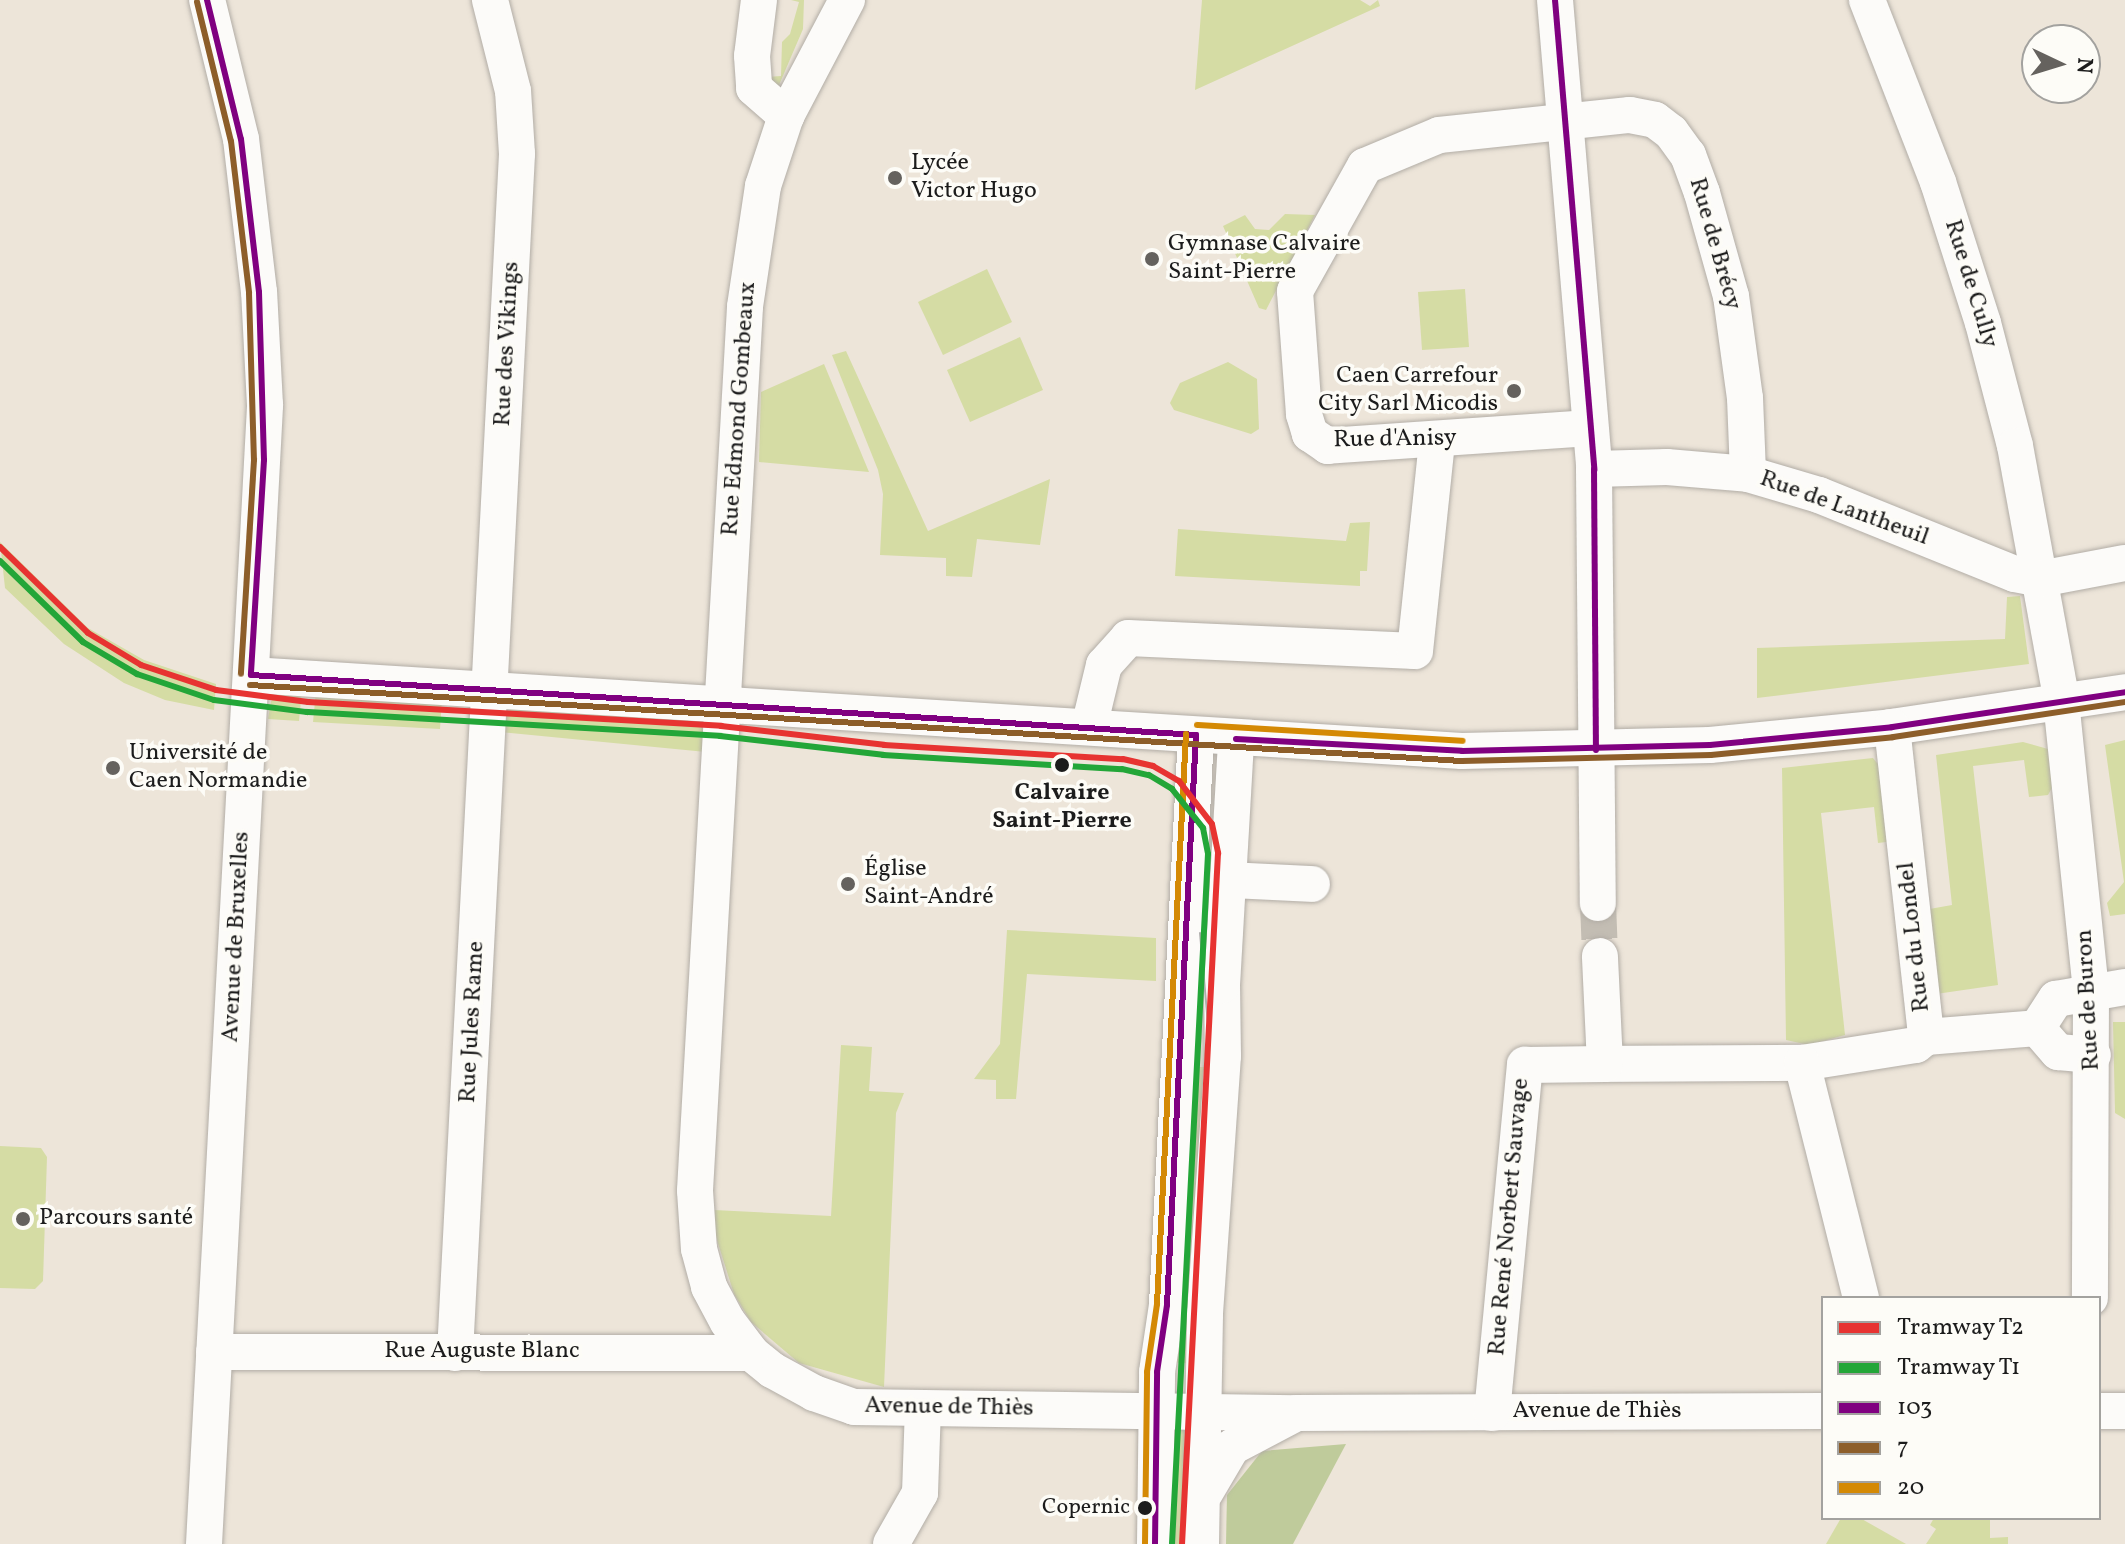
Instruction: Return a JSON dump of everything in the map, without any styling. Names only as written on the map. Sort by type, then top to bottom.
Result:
[{"type":"street","name":"Avenue de Bruxelles","points":[[204,1544],[264,460],[260,307],[241,139],[207,0]]},
{"type":"street","name":"Rue des Vikings","points":[[490,0],[513,91],[517,154],[490,691]]},
{"type":"street","points":[[759,0],[752,56],[754,88],[786,116]]},
{"type":"street","points":[[1535,0],[1540,36],[1560,104]]},
{"type":"street","points":[[1555,0],[1560,104],[1594,469],[1598,903]]},
{"type":"street","name":"Rue de Cully","points":[[1867,0],[1938,182],[1983,323],[2015,446],[2061,703]]},
{"type":"street","name":"Rue Edmond Gombeaux","points":[[722,706],[752,245],[763,186],[786,116],[833,6]]},
{"type":"street","name":"Rue d'Anisy","points":[[1560,104],[1439,135],[1365,166],[1295,291],[1304,414],[1310,434],[1328,446],[1437,442],[1590,428]]},
{"type":"street","name":"Rue de Brécy","points":[[1560,104],[1655,120],[1688,155],[1731,296],[1745,398],[1748,474]]},
{"type":"street","points":[[1089,727],[1104,665],[1128,638],[1415,651],[1437,442]]},
{"type":"street","name":"Rue de Lantheuil","points":[[1594,469],[1667,467],[1748,474],[1819,495],[2015,574],[2040,579]]},
{"type":"street","points":[[2040,579],[2125,563]]},
{"type":"street","points":[[251,675],[1410,749],[1596,750],[1892,727],[2125,692]]},
{"type":"street","name":"Rue Jules Rame","points":[[455,1353],[490,691]]},
{"type":"street","name":"Rue de Buron","points":[[2061,703],[2108,988],[2093,1055],[2110,1139],[2090,1296]]},
{"type":"street","name":"Avenue de Thiès","points":[[722,706],[695,1211],[709,1287],[751,1353],[793,1383],[854,1407],[1205,1413],[1821,1411]]},
{"type":"street","name":"Rue du Londel","points":[[1892,727],[1926,1037],[2037,1028]]},
{"type":"street","points":[[1155,1544],[1156,1412],[1168,1275],[1196,735]]},
{"type":"street","points":[[1201,1544],[1205,1313],[1236,739]]},
{"type":"street","points":[[1230,880],[1312,884]]},
{"type":"street","points":[[1600,956],[1605,1064],[1802,1063],[1916,1045],[1926,1037]]},
{"type":"street","points":[[2093,1055],[2058,1052],[2037,1028],[2056,999],[2108,988]]},
{"type":"street","points":[[1802,1063],[1860,1296]]},
{"type":"street","name":"Rue René Norbert Sauvage","points":[[1492,1413],[1525,1065],[1605,1064]]},
{"type":"street","name":"Rue Auguste Blanc","points":[[214,1352],[751,1353]]},
{"type":"street","points":[[891,1544],[920,1493],[923,1408]]},
{"type":"street","points":[[2101,1411],[2125,1411]]},
{"type":"street","points":[[1203,1499],[1232,1447],[1296,1413]]},
{"type":"green space","points":[[791,0],[804,0],[803,29],[779,85],[773,87],[767,77],[781,76],[782,42],[790,34],[799,2]]},
{"type":"green space","points":[[1202,0],[1360,0],[1370,6],[1378,0],[1380,6],[1195,90]]},
{"type":"green space","points":[[1285,214],[1315,215],[1266,310],[1259,308],[1223,226],[1245,215],[1255,229],[1269,230]]},
{"type":"green space","points":[[987,269],[1012,322],[943,355],[918,302]]},
{"type":"green space","points":[[1465,289],[1469,347],[1422,350],[1418,292]]},
{"type":"green space","points":[[1020,337],[1043,390],[970,422],[947,370]]},
{"type":"green space","points":[[846,351],[928,531],[1050,479],[1040,545],[977,539],[972,577],[946,576],[946,558],[880,555],[883,494],[878,470],[832,355]]},
{"type":"green space","points":[[1228,362],[1257,379],[1259,429],[1251,434],[1174,410],[1170,403],[1180,383]]},
{"type":"green space","points":[[824,364],[869,472],[759,462],[761,392]]},
{"type":"green space","points":[[1370,522],[1367,571],[1360,571],[1360,586],[1175,576],[1178,529],[1346,541],[1350,523]]},
{"type":"green space","points":[[0,542],[88,628],[144,660],[216,684],[214,710],[165,700],[124,683],[64,644],[5,588]]},
{"type":"green space","points":[[2020,596],[2029,664],[1757,698],[1757,648],[2005,639],[2007,597]]},
{"type":"green space","points":[[286,690],[302,690],[299,721],[268,719],[271,701]]},
{"type":"green space","points":[[316,691],[442,698],[440,729],[313,722]]},
{"type":"green space","points":[[510,709],[696,716],[704,728],[706,752],[500,732]]},
{"type":"green space","points":[[2125,740],[2125,914],[2110,916],[2107,903],[2124,882],[2105,745]]},
{"type":"green space","points":[[2023,742],[2048,749],[2054,784],[2048,795],[2029,797],[2024,760],[1973,766],[1998,985],[1936,994],[1924,910],[1952,905],[1936,755]]},
{"type":"green space","points":[[1873,758],[1884,772],[1894,841],[1878,843],[1874,807],[1821,813],[1845,1035],[1809,1045],[1786,1040],[1782,768]]},
{"type":"green space","points":[[1007,930],[1156,938],[1156,981],[1027,974],[1016,1099],[996,1099],[996,1080],[974,1079],[1000,1044]]},
{"type":"green space","points":[[2113,1022],[2125,1022],[2125,1119],[2115,1113]]},
{"type":"green space","points":[[841,1045],[872,1047],[869,1091],[904,1093],[896,1113],[884,1387],[799,1363],[751,1322],[734,1294],[715,1234],[714,1210],[831,1216]]},
{"type":"green space","points":[[1180,1067],[1218,1067],[1201,1364],[1164,1362]]},
{"type":"green space","name":"Parcours santé","points":[[0,1146],[41,1148],[47,1157],[43,1281],[35,1289],[0,1288]]},
{"type":"green space","points":[[1169,1430],[1192,1432],[1190,1544],[1161,1544]]},
{"type":"green space","points":[[1346,1444],[1293,1544],[1226,1544],[1227,1495],[1262,1451]]},
{"type":"green space","points":[[1840,1520],[1864,1520],[1906,1544],[1826,1544]]},
{"type":"green space","points":[[1933,1520],[1990,1520],[1990,1538],[2008,1537],[2008,1544],[1926,1544],[1936,1529],[1930,1525]]},
{"type":"tunnel","points":[[1598,903],[1600,956]]},
{"type":"tram line","name":"T2","points":[[0,547],[88,633],[141,665],[216,690],[308,702],[721,726],[884,745],[1123,759],[1153,766],[1179,781],[1212,824],[1218,853],[1182,1544]]},
{"type":"tram line","name":"T1","points":[[0,561],[83,642],[137,674],[214,700],[307,712],[720,736],[883,755],[1122,769],[1149,775],[1172,789],[1203,828],[1208,854],[1172,1543]]},
{"type":"tram line","points":[[1200,933],[1208,1024]]},
{"type":"transit line","name":"103","points":[[207,0],[241,139],[259,292],[264,460],[251,675]]},
{"type":"transit line","name":"103","points":[[1555,0],[1594,469],[1596,750]]},
{"type":"transit line","name":"7","points":[[197,2],[231,141],[249,293],[254,460],[241,674]]},
{"type":"transit line","name":"103","points":[[251,675],[1196,735]]},
{"type":"transit line","name":"7","points":[[250,685],[1462,761],[1711,755],[1893,737],[2125,702]]},
{"type":"transit line","name":"103","points":[[1236,739],[1462,751],[1710,745],[1892,727],[2125,692]]},
{"type":"transit line","name":"20","points":[[1197,725],[1463,741]]},
{"type":"transit line","name":"20","points":[[1145,1544],[1147,1372],[1157,1304],[1186,734]]},
{"type":"transit line","name":"103","points":[[1155,1544],[1157,1372],[1167,1305],[1196,735]]},
{"type":"place","name":"Lycée Victor Hugo","points":[[895,178]]},
{"type":"place","name":"Gymnase Calvaire Saint-Pierre","points":[[1152,259]]},
{"type":"place","name":"Caen Carrefour City Sarl Micodis","points":[[1514,391]]},
{"type":"place","name":"Calvaire Saint-Pierre","points":[[1062,765]]},
{"type":"place","name":"Université de Caen Normandie","points":[[113,768]]},
{"type":"place","name":"Église Saint-André","points":[[848,884]]},
{"type":"place","name":"Parcours santé","points":[[23,1219]]},
{"type":"place","name":"Copernic","points":[[1145,1508]]}]
